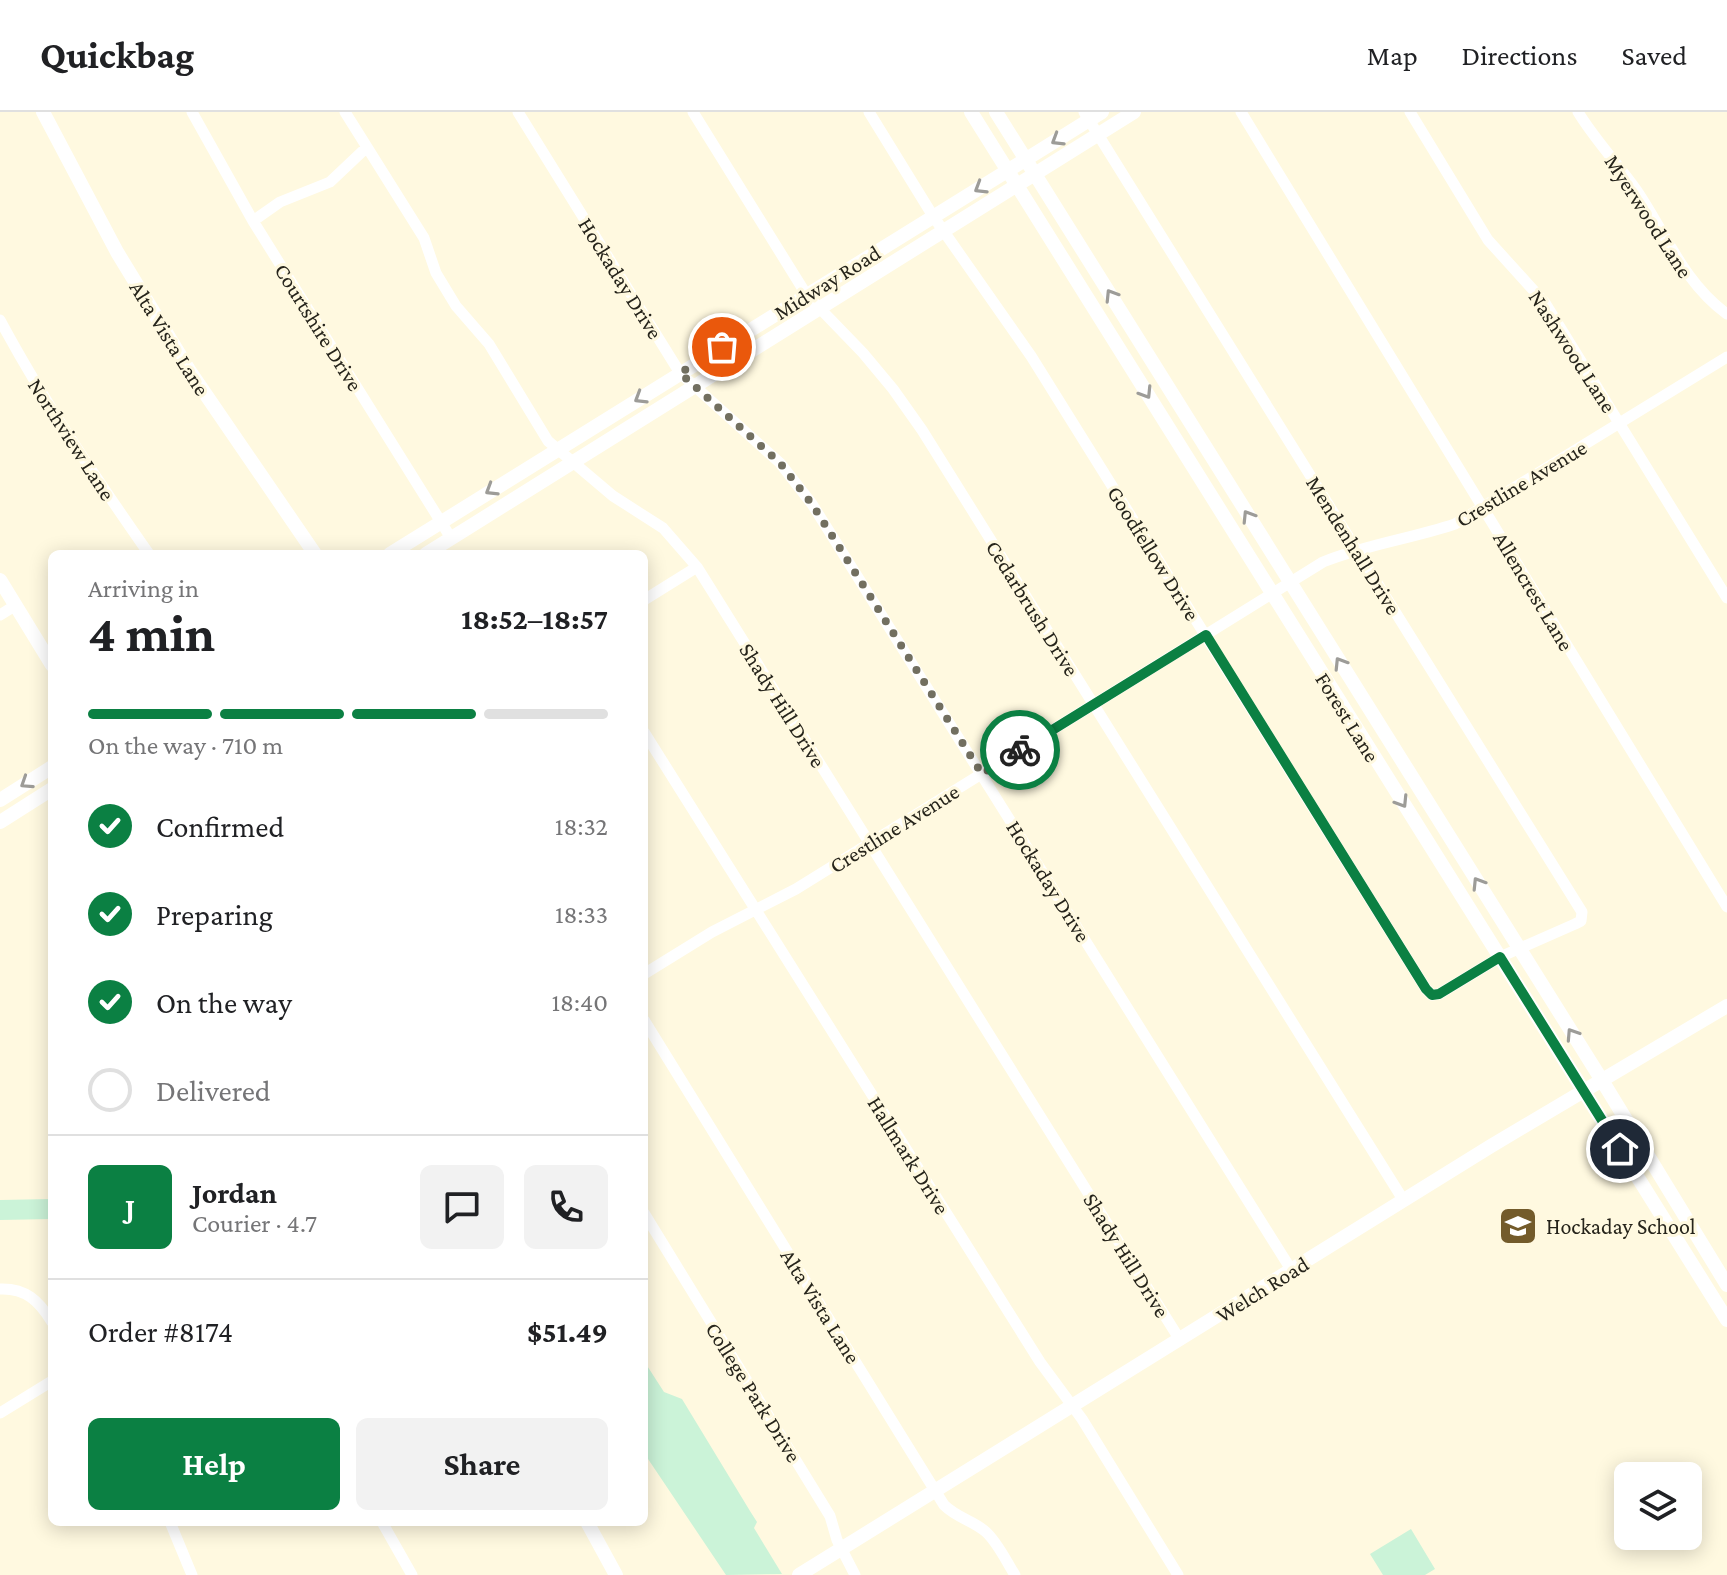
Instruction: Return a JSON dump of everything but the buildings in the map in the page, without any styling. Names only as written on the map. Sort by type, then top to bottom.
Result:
[{"type":"main road","name":"Alta Vista Lane","points":[[43,112],[117,252],[189,370],[312,550]]},
{"type":"main road","name":"Forest Lane","points":[[971,112],[1727,1320]]},
{"type":"main road","name":"Forest Lane","points":[[996,112],[1727,1285]]},
{"type":"main road","name":"Midway Road","points":[[396,550],[1008,170],[1087,116],[1102,112]]},
{"type":"main road","name":"Midway Road","points":[[432,550],[1134,112]]},
{"type":"main road","points":[[0,580],[48,658]]},
{"type":"main road","points":[[0,800],[48,770]]},
{"type":"main road","points":[[0,822],[48,792]]},
{"type":"main road","name":"Welch Road","points":[[799,1575],[1404,1201],[1727,1006]]},
{"type":"main road","points":[[1695,1269],[1711,1259]]},
{"type":"main road","points":[[589,1526],[616,1575]]},
{"type":"street","name":"Courtshire Drive","points":[[192,112],[253,221],[451,538]]},
{"type":"street","name":"Shady Hill Drive","points":[[345,112],[424,238],[436,273],[456,306],[481,332],[548,441],[613,496],[663,528],[697,567],[1180,1340]]},
{"type":"street","name":"Hockaday Drive","points":[[518,112],[680,373],[780,463],[812,504],[1292,1271]]},
{"type":"street","name":"Cedarbrush Drive","points":[[693,112],[806,294],[863,353],[915,420],[1404,1201]]},
{"type":"street","name":"Goodfellow Drive","points":[[869,112],[933,216],[1031,356],[1426,989],[1432,995],[1439,994],[1519,949]]},
{"type":"street","name":"Allencrest Lane","points":[[1241,112],[1727,907]]},
{"type":"street","name":"Nashwood Lane","points":[[1410,112],[1488,240],[1545,303],[1727,598]]},
{"type":"street","name":"Myerwood Lane","points":[[1578,112],[1640,196],[1690,279],[1701,293],[1727,314]]},
{"type":"street","name":"Mendenhall Drive","points":[[1087,116],[1582,912],[1581,921],[1519,949]]},
{"type":"street","points":[[253,221],[280,202],[330,182],[367,147]]},
{"type":"street","name":"Northview Lane","points":[[0,320],[24,365],[87,465],[146,550]]},
{"type":"street","name":"Crestline Avenue","points":[[648,972],[870,844],[1323,562],[1356,549],[1426,534],[1455,524],[1727,357]]},
{"type":"street","points":[[648,598],[697,567]]},
{"type":"street","points":[[0,615],[16,605]]},
{"type":"street","name":"Hallmark Drive","points":[[648,738],[1040,1362],[1073,1407],[1178,1575]]},
{"type":"street","name":"Alta Vista Lane","points":[[648,1026],[936,1492],[952,1513],[988,1534],[1015,1575]]},
{"type":"street","name":"College Park Drive","points":[[648,1220],[830,1516],[841,1550],[855,1575]]},
{"type":"street","points":[[0,1289],[19,1290],[30,1296],[48,1316]]},
{"type":"street","points":[[0,1413],[48,1383]]},
{"type":"street","points":[[172,1526],[192,1575]]},
{"type":"street","points":[[384,1526],[412,1575]]},
{"type":"green space","points":[[48,1199],[48,1219],[0,1220],[0,1200]]},
{"type":"green space","points":[[648,1367],[664,1392],[682,1399],[757,1522],[754,1528],[782,1574],[726,1575],[648,1459]]},
{"type":"green space","points":[[1411,1529],[1435,1569],[1425,1575],[1383,1575],[1370,1554]]},
{"type":"way so far","points":[[722,347],[680,373],[780,463],[812,504],[982,774],[1020,750]]},
{"type":"place","name":"Hockaday School","points":[[1518,1226]]},
{"type":"route","points":[[1020,750],[1206,635],[1426,989],[1432,995],[1439,994],[1500,957],[1620,1149]]}]
